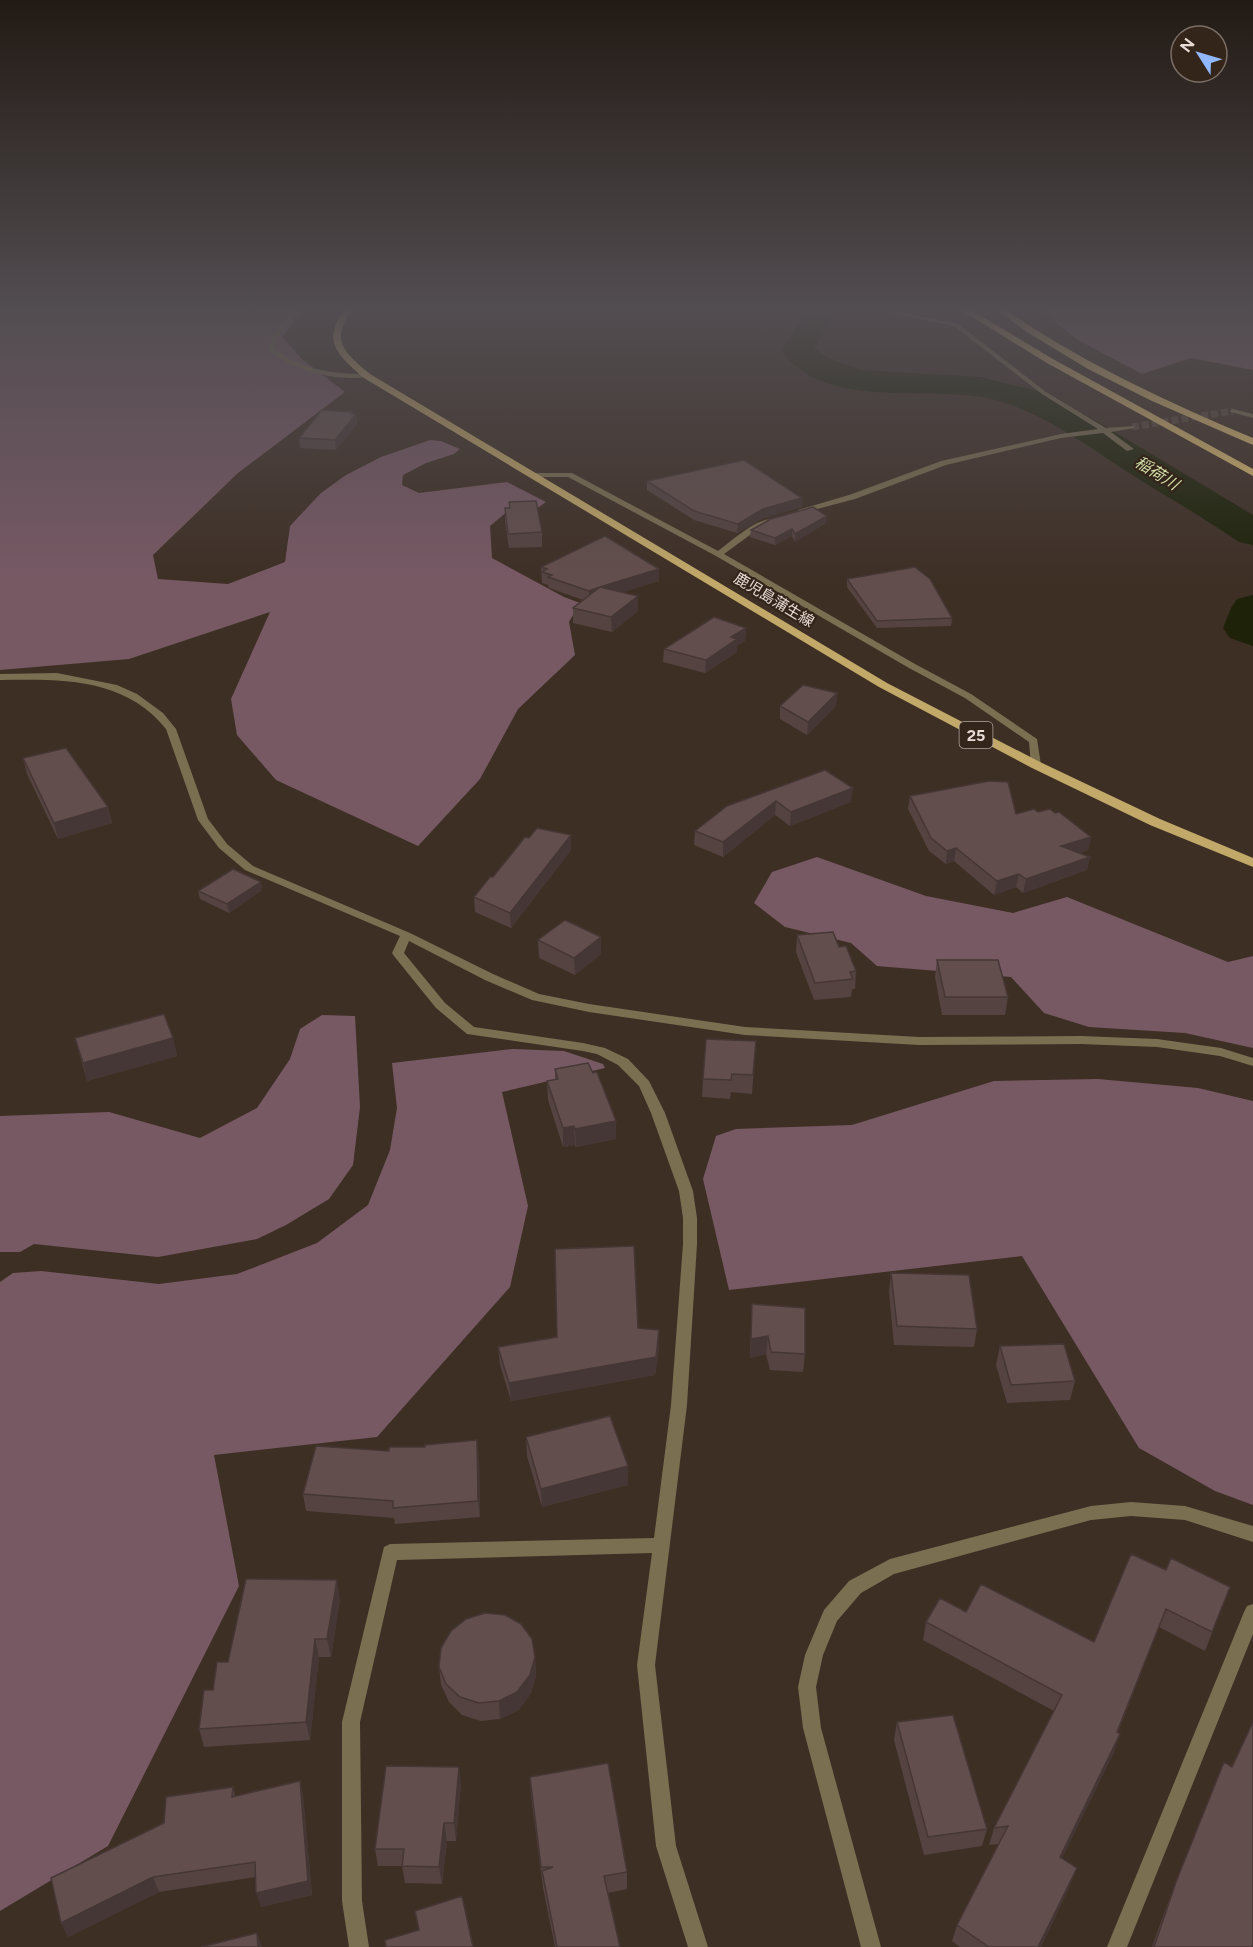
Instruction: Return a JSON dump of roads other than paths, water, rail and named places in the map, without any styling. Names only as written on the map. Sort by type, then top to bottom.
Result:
[{"type":"highway","points":[[1122,401],[1253,474]]},
{"type":"highway","points":[[1160,401],[1253,442]]},
{"type":"main road","name":"鹿児島蒲生線","points":[[409,401],[884,685],[1036,765],[1155,822],[1253,864]]},
{"type":"street","points":[[1057,401],[1130,448]]},
{"type":"street","points":[[1233,411],[1253,416]]},
{"type":"street","points":[[788,516],[852,497],[944,462],[1061,436],[1132,427]]},
{"type":"street","points":[[534,476],[569,475],[719,554],[968,696],[1034,741],[1036,765]]},
{"type":"street","points":[[719,554],[751,530],[778,519]]},
{"type":"street","points":[[0,677],[57,676],[90,682],[114,687],[147,705],[160,715],[171,729],[203,820],[223,846],[249,868],[406,935],[489,977],[536,997],[589,1008],[745,1031],[919,1041],[1081,1040],[1157,1043],[1221,1052],[1253,1062]]},
{"type":"street","points":[[406,935],[398,953],[456,1022],[471,1031],[601,1051],[623,1062],[644,1084],[658,1113],[686,1191],[690,1218],[679,1405],[646,1665],[666,1846],[698,1947]]},
{"type":"street","points":[[871,1947],[812,1728],[807,1687],[814,1655],[830,1616],[855,1587],[890,1567],[1091,1513],[1131,1509],[1185,1513],[1253,1534]]},
{"type":"street","points":[[359,1947],[352,1901],[351,1722],[390,1552],[660,1545]]},
{"type":"street","points":[[1118,1947],[1253,1612]]},
{"type":"waterway","name":"稲荷川","points":[[1029,401],[1086,429],[1253,533]]},
{"type":"waterway","name":"稲荷川","points":[[1253,608],[1246,628],[1253,632]]},
{"type":"tunnel","points":[[1132,427],[1233,411]]}]
